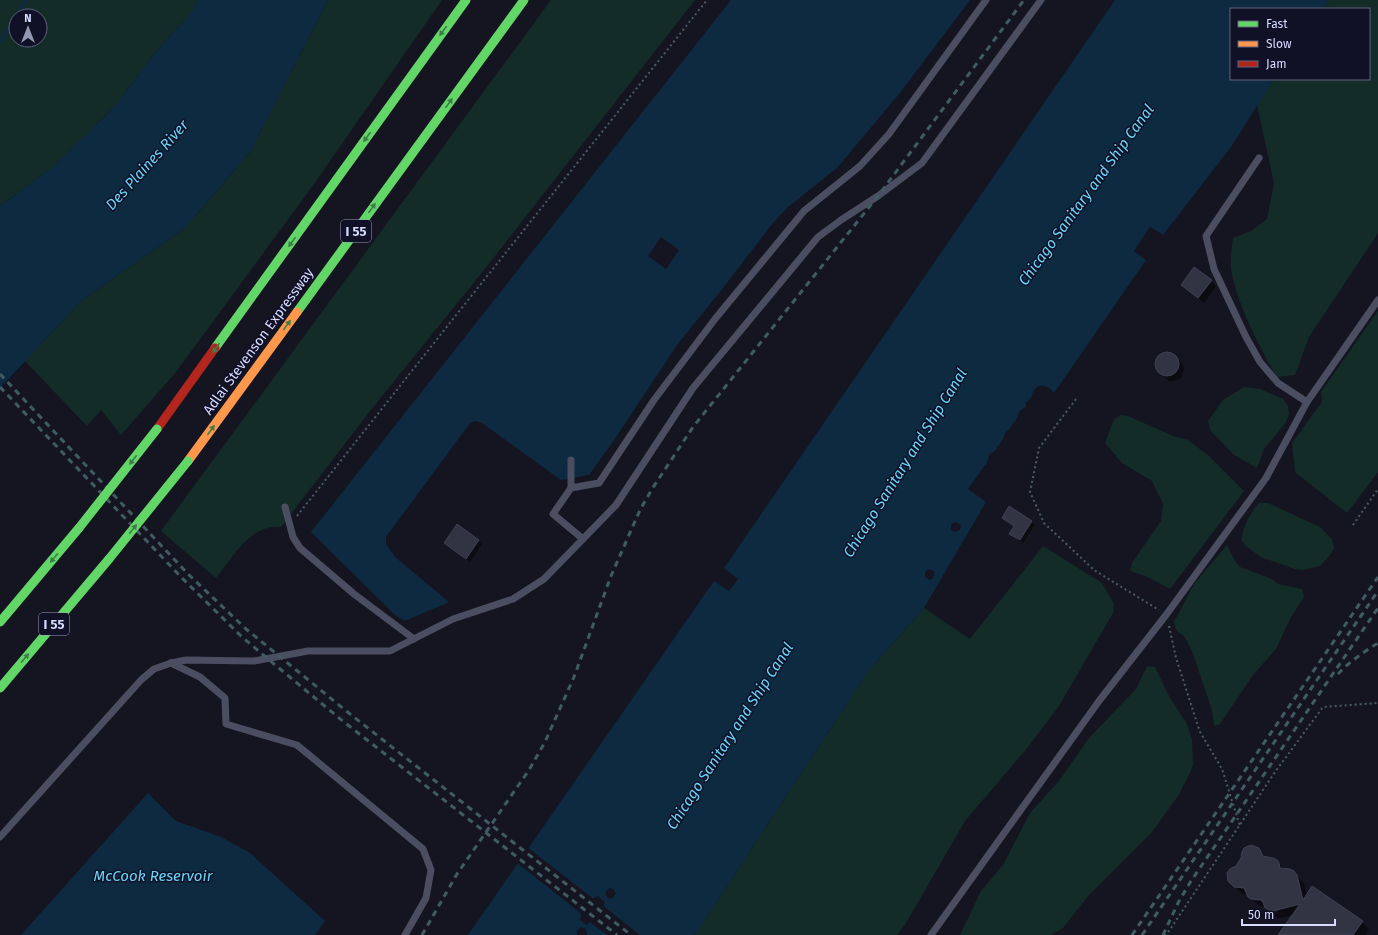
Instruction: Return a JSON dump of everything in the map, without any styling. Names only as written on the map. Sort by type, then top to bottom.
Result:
[{"type":"highway","points":[[0,622],[79,528],[157,429],[466,0]]},
{"type":"highway","name":"Adlai Stevenson Expressway","points":[[0,688],[109,560],[188,461],[524,0]]},
{"type":"lane","points":[[571,488],[599,483],[654,400],[715,319],[804,211],[860,166],[889,134],[986,0]]},
{"type":"lane","points":[[0,837],[141,680],[154,670],[172,663],[186,660],[254,661],[308,651],[390,651],[453,620],[513,598],[544,579],[616,505],[692,388],[818,237],[922,164],[1041,0]]},
{"type":"lane","points":[[1259,158],[1206,236],[1214,269],[1243,331],[1260,362],[1278,383],[1307,402]]},
{"type":"lane","points":[[931,935],[1099,701],[1166,615],[1266,478],[1307,402],[1378,300]]},
{"type":"lane","points":[[571,460],[571,488],[553,514],[582,539]]},
{"type":"lane","points":[[285,507],[293,538],[300,548],[354,594],[414,639]]},
{"type":"lane","points":[[172,663],[200,677],[225,698],[226,724],[297,745],[422,850],[431,870],[426,898],[405,935]]},
{"type":"path","points":[[290,525],[453,318],[708,0]]},
{"type":"path","points":[[1076,400],[1039,448],[1030,492],[1044,523],[1094,570],[1166,615],[1176,658],[1200,732],[1222,769],[1240,826]]},
{"type":"path","points":[[1353,525],[1378,489]]},
{"type":"path","points":[[1164,935],[1169,931],[1275,772],[1323,707],[1378,703]]},
{"type":"green space","points":[[0,0],[198,0],[191,13],[157,50],[115,106],[54,166],[0,206]]},
{"type":"green space","points":[[328,0],[442,0],[314,184],[176,372],[121,435],[101,410],[87,426],[25,361],[82,300],[185,228],[250,152]]},
{"type":"green space","points":[[551,0],[695,0],[484,270],[370,411],[281,527],[270,527],[260,530],[251,536],[236,552],[216,578],[161,531]]},
{"type":"green space","points":[[1329,0],[1378,0],[1378,233],[1309,337],[1295,375],[1277,377],[1256,339],[1238,296],[1231,269],[1233,238],[1251,231],[1267,219],[1274,183],[1257,105],[1273,80],[1370,80],[1370,8],[1324,8]]},
{"type":"green space","points":[[1378,311],[1378,472],[1347,513],[1295,472],[1292,443],[1322,402],[1321,392]]},
{"type":"green space","points":[[1244,387],[1260,389],[1283,399],[1288,406],[1289,414],[1286,422],[1264,449],[1257,468],[1234,455],[1210,430],[1208,421],[1223,400]]},
{"type":"green space","points":[[1121,415],[1128,416],[1173,436],[1188,440],[1209,456],[1244,491],[1170,589],[1148,577],[1130,571],[1132,563],[1161,521],[1163,504],[1152,481],[1122,463],[1105,443],[1114,419]]},
{"type":"green space","points":[[1259,503],[1268,503],[1320,527],[1332,539],[1334,548],[1330,555],[1320,566],[1303,570],[1295,569],[1261,557],[1247,547],[1241,540],[1243,530],[1247,520]]},
{"type":"green space","points":[[1227,545],[1235,561],[1240,567],[1272,579],[1278,584],[1302,589],[1304,597],[1290,619],[1276,649],[1253,675],[1220,724],[1214,726],[1212,710],[1192,651],[1184,636],[1177,631],[1174,622],[1194,584]]},
{"type":"green space","points":[[1043,546],[1102,583],[1114,604],[1113,613],[1059,706],[1028,747],[965,821],[906,923],[897,935],[695,935],[869,670],[924,608],[970,639]]},
{"type":"green space","points":[[1147,666],[1155,667],[1169,696],[1187,724],[1192,740],[1193,765],[1178,796],[1152,832],[1088,896],[1063,928],[1051,935],[960,935],[981,891],[1003,865],[1030,813],[1059,781],[1089,738],[1136,689]]},
{"type":"water","name":"Des Plaines River","points":[[198,0],[328,0],[250,152],[185,228],[82,300],[0,388],[0,206],[54,166],[115,106],[157,50],[191,13]]},
{"type":"water","points":[[731,0],[970,0],[899,94],[838,167],[788,207],[772,224],[677,345],[589,475],[561,480],[482,423],[475,421],[470,423],[386,537],[386,544],[395,557],[449,602],[405,621],[395,615],[311,532]],"holes":[[[661,237],[679,250],[666,269],[648,256]]]},
{"type":"water","name":"Chicago Sanitary and Ship Canal","points":[[1115,0],[1329,0],[1324,8],[1230,8],[1230,80],[1273,80],[1231,147],[1163,235],[1150,227],[1134,251],[1146,260],[1054,393],[1052,390],[1044,386],[1035,389],[1031,398],[1026,403],[1026,407],[1019,412],[1016,420],[997,446],[996,450],[989,455],[986,465],[968,489],[986,502],[924,608],[869,670],[695,935],[587,935],[586,929],[581,927],[577,930],[577,935],[468,935],[714,581],[729,591],[738,579],[724,568]],"holes":[[[956,522],[961,525],[960,530],[955,532],[951,530],[951,524]],[[929,569],[935,573],[933,578],[930,580],[925,577],[925,572]],[[610,888],[616,893],[613,898],[610,899],[605,894]],[[598,896],[605,902],[598,915],[586,925],[580,920],[582,912],[588,903]]]},
{"type":"water","name":"McCook Reservoir","points":[[148,793],[176,821],[221,837],[250,853],[325,921],[315,935],[21,935]]},
{"type":"pier","points":[[1150,227],[1163,235],[1162,237],[1151,230],[1137,251],[1148,258],[1146,260],[1134,251]]},
{"type":"pier","points":[[527,847],[595,900],[583,912],[583,915],[516,862]]},
{"type":"pier","points":[[602,905],[640,935],[607,935],[589,921]]},
{"type":"building","points":[[1194,267],[1212,280],[1198,298],[1181,285]]},
{"type":"building","points":[[1167,352],[1176,355],[1179,364],[1176,373],[1167,376],[1158,373],[1155,364],[1158,355]]},
{"type":"building","points":[[1009,506],[1032,521],[1020,540],[1009,534],[1014,526],[1002,518]]},
{"type":"building","points":[[457,524],[479,540],[466,559],[444,543]]},
{"type":"building","points":[[1251,845],[1259,848],[1263,856],[1277,860],[1280,868],[1294,871],[1297,875],[1303,900],[1312,886],[1363,921],[1353,935],[1278,935],[1300,904],[1273,911],[1269,910],[1265,908],[1262,900],[1251,899],[1248,897],[1244,888],[1234,887],[1228,881],[1227,873],[1230,869],[1236,866],[1241,858],[1244,848]]},
{"type":"waterway","points":[[0,41],[26,0]]},
{"type":"railway","points":[[422,935],[457,874],[529,770],[545,742],[574,677],[611,576],[640,510],[652,489],[693,427],[878,196],[1024,0]]},
{"type":"railway","points":[[0,374],[188,574],[246,629],[350,714],[631,935]]},
{"type":"railway","points":[[0,387],[182,578],[241,636],[344,722],[617,935]]},
{"type":"railway","points":[[1132,935],[1378,577]]},
{"type":"railway","points":[[1142,935],[1378,591]]},
{"type":"railway","points":[[1163,935],[1178,903],[1191,881],[1378,608]]},
{"type":"railway","points":[[1338,674],[1352,661],[1378,643]]},
{"type":"traffic: fast","points":[[215,348],[466,0]]},
{"type":"traffic: fast","points":[[297,312],[524,0]]},
{"type":"traffic: fast","points":[[79,528],[157,429]]},
{"type":"traffic: fast","points":[[109,559],[188,461]]},
{"type":"traffic: fast","points":[[0,622],[79,528]]},
{"type":"traffic: fast","points":[[0,688],[109,559]]},
{"type":"traffic: slow","points":[[188,461],[297,312]]},
{"type":"traffic: jam","points":[[157,429],[215,348]]}]
